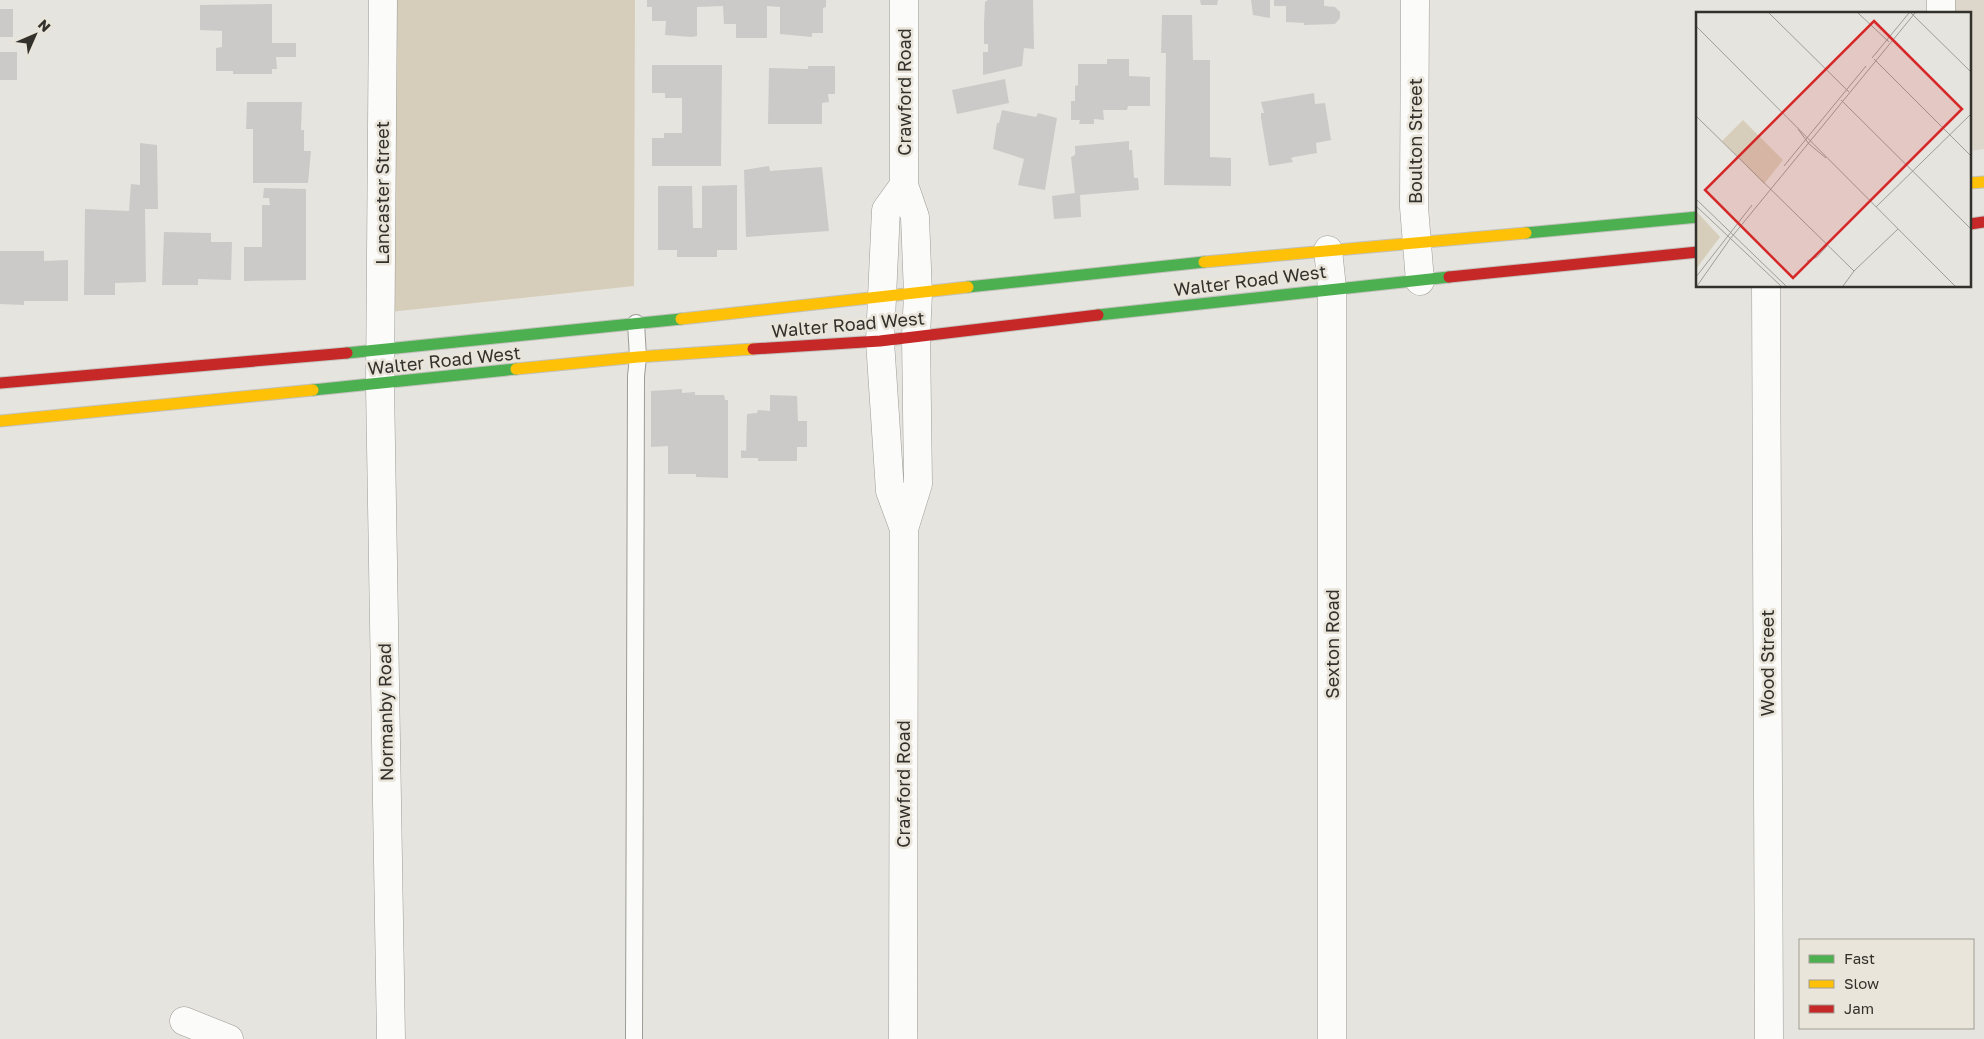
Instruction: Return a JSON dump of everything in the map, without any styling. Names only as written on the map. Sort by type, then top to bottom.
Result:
[{"type":"main road","name":"Walter Road West","points":[[0,382],[177,369],[1417,241],[1696,217]]},
{"type":"main road","name":"Walter Road West","points":[[0,421],[380,385],[638,358],[880,341],[1332,288],[1420,281],[1696,252]]},
{"type":"street","name":"Lancaster Street","points":[[380,385],[383,0]]},
{"type":"street","name":"Crawford Road","points":[[903,1039],[904,530],[918,484],[916,336],[918,294],[915,217],[904,185],[904,0]]},
{"type":"street","name":"Boulton Street","points":[[1415,0],[1414,206],[1420,281]]},
{"type":"street","name":"Crawford Road","points":[[904,185],[886,210],[880,297],[880,341],[890,491],[904,530]]},
{"type":"street","name":"Sexton Road","points":[[1328,250],[1332,288],[1332,1039]]},
{"type":"street","name":"Wood Street","points":[[1766,288],[1768,1039]]},
{"type":"street","name":"Normanby Road","points":[[380,385],[391,1039]]},
{"type":"street","points":[[184,1021],[229,1039]]},
{"type":"lane","points":[[634,1039],[636,396],[638,358],[636,323]]},
{"type":"shaded area","points":[[383,0],[635,0],[634,286],[380,313]]},
{"type":"shaded area","points":[[1941,0],[1984,0],[1984,149],[1972,151],[1972,12],[1941,12]]},
{"type":"building","points":[[647,0],[826,0],[826,7],[823,8],[823,33],[812,33],[812,37],[780,34],[780,7],[767,6],[767,38],[736,38],[736,24],[724,24],[723,6],[697,7],[697,36],[692,37],[665,35],[666,21],[652,21],[652,7],[647,7]]},
{"type":"building","points":[[988,0],[1033,0],[1034,49],[1024,48],[1022,66],[983,75],[983,52],[988,52],[988,44],[984,44],[984,23],[985,2]]},
{"type":"building","points":[[1200,0],[1218,0],[1217,5],[1201,5]]},
{"type":"building","points":[[1251,0],[1270,0],[1270,18],[1253,15]]},
{"type":"building","points":[[1274,0],[1324,0],[1324,6],[1335,7],[1340,12],[1340,18],[1335,24],[1304,25],[1304,23],[1286,22],[1286,6],[1274,6]]},
{"type":"building","points":[[272,4],[272,43],[296,43],[296,57],[276,57],[277,69],[272,69],[272,74],[233,74],[233,71],[216,71],[216,48],[222,47],[222,31],[200,30],[200,5]]},
{"type":"building","points":[[0,9],[13,9],[13,37],[0,37]]},
{"type":"building","points":[[1162,15],[1192,15],[1193,60],[1210,60],[1210,157],[1231,158],[1231,186],[1164,185],[1166,53],[1161,53]]},
{"type":"building","points":[[0,52],[17,52],[17,80],[0,80]]},
{"type":"building","points":[[1107,59],[1129,59],[1129,76],[1150,77],[1150,106],[1128,106],[1127,110],[1103,110],[1104,120],[1094,119],[1094,124],[1079,124],[1080,120],[1071,120],[1071,101],[1075,101],[1075,86],[1078,85],[1078,64],[1107,64]]},
{"type":"building","points":[[652,65],[722,65],[721,166],[652,166],[652,138],[664,138],[664,133],[682,133],[682,98],[665,98],[665,93],[652,93]]},
{"type":"building","points":[[808,66],[835,66],[835,94],[828,94],[829,102],[822,103],[822,124],[768,124],[769,68],[808,69]]},
{"type":"building","points":[[1005,79],[1009,103],[957,114],[952,90]]},
{"type":"building","points":[[1314,93],[1315,104],[1325,103],[1331,140],[1316,143],[1317,153],[1291,158],[1293,162],[1269,166],[1261,118],[1261,113],[1264,113],[1261,102]]},
{"type":"building","points":[[247,102],[302,102],[301,130],[304,130],[304,151],[311,151],[308,183],[253,183],[253,129],[246,129]]},
{"type":"building","points":[[1002,110],[1036,117],[1038,113],[1057,118],[1045,190],[1018,185],[1024,159],[993,149],[997,123],[999,123]]},
{"type":"building","points":[[1129,141],[1129,150],[1132,150],[1134,178],[1138,178],[1139,190],[1080,195],[1081,217],[1054,219],[1052,196],[1075,193],[1071,157],[1075,155],[1075,146]]},
{"type":"building","points":[[140,143],[157,145],[158,209],[145,209],[146,282],[115,283],[115,295],[84,295],[85,209],[129,211],[131,184],[140,185]]},
{"type":"building","points":[[769,166],[770,171],[822,167],[829,231],[746,237],[744,170]]},
{"type":"building","points":[[737,185],[737,250],[717,250],[717,257],[677,257],[677,250],[658,250],[658,186],[692,186],[693,228],[702,228],[702,186]]},
{"type":"building","points":[[264,188],[306,189],[306,280],[244,281],[244,247],[262,247],[262,205],[270,205],[269,198],[263,198]]},
{"type":"building","points":[[164,232],[211,233],[211,242],[232,242],[231,280],[198,279],[198,285],[162,285]]},
{"type":"building","points":[[0,251],[44,251],[44,261],[68,260],[68,301],[24,301],[24,305],[0,304]]},
{"type":"building","points":[[682,389],[682,393],[695,392],[695,395],[724,395],[725,400],[728,400],[728,478],[696,477],[696,474],[668,474],[668,446],[651,447],[651,391]]},
{"type":"building","points":[[770,395],[797,396],[798,421],[807,421],[807,447],[797,447],[797,461],[758,461],[758,458],[741,458],[741,450],[746,451],[747,414],[757,413],[758,410],[770,411]]},
{"type":"traffic: fast","points":[[1526,233],[1696,217]]},
{"type":"traffic: fast","points":[[968,287],[1204,262]]},
{"type":"traffic: fast","points":[[1098,315],[1449,277]]},
{"type":"traffic: fast","points":[[347,353],[681,319]]},
{"type":"traffic: fast","points":[[313,390],[516,369]]},
{"type":"traffic: slow","points":[[1972,183],[1984,182]]},
{"type":"traffic: slow","points":[[1204,262],[1526,233]]},
{"type":"traffic: slow","points":[[681,319],[968,287]]},
{"type":"traffic: slow","points":[[516,369],[638,357],[753,349]]},
{"type":"traffic: slow","points":[[0,421],[313,390]]},
{"type":"traffic: jam","points":[[1972,224],[1984,222]]},
{"type":"traffic: jam","points":[[1449,277],[1696,252]]},
{"type":"traffic: jam","points":[[753,349],[880,341],[1098,315]]},
{"type":"traffic: jam","points":[[0,383],[347,353]]}]
